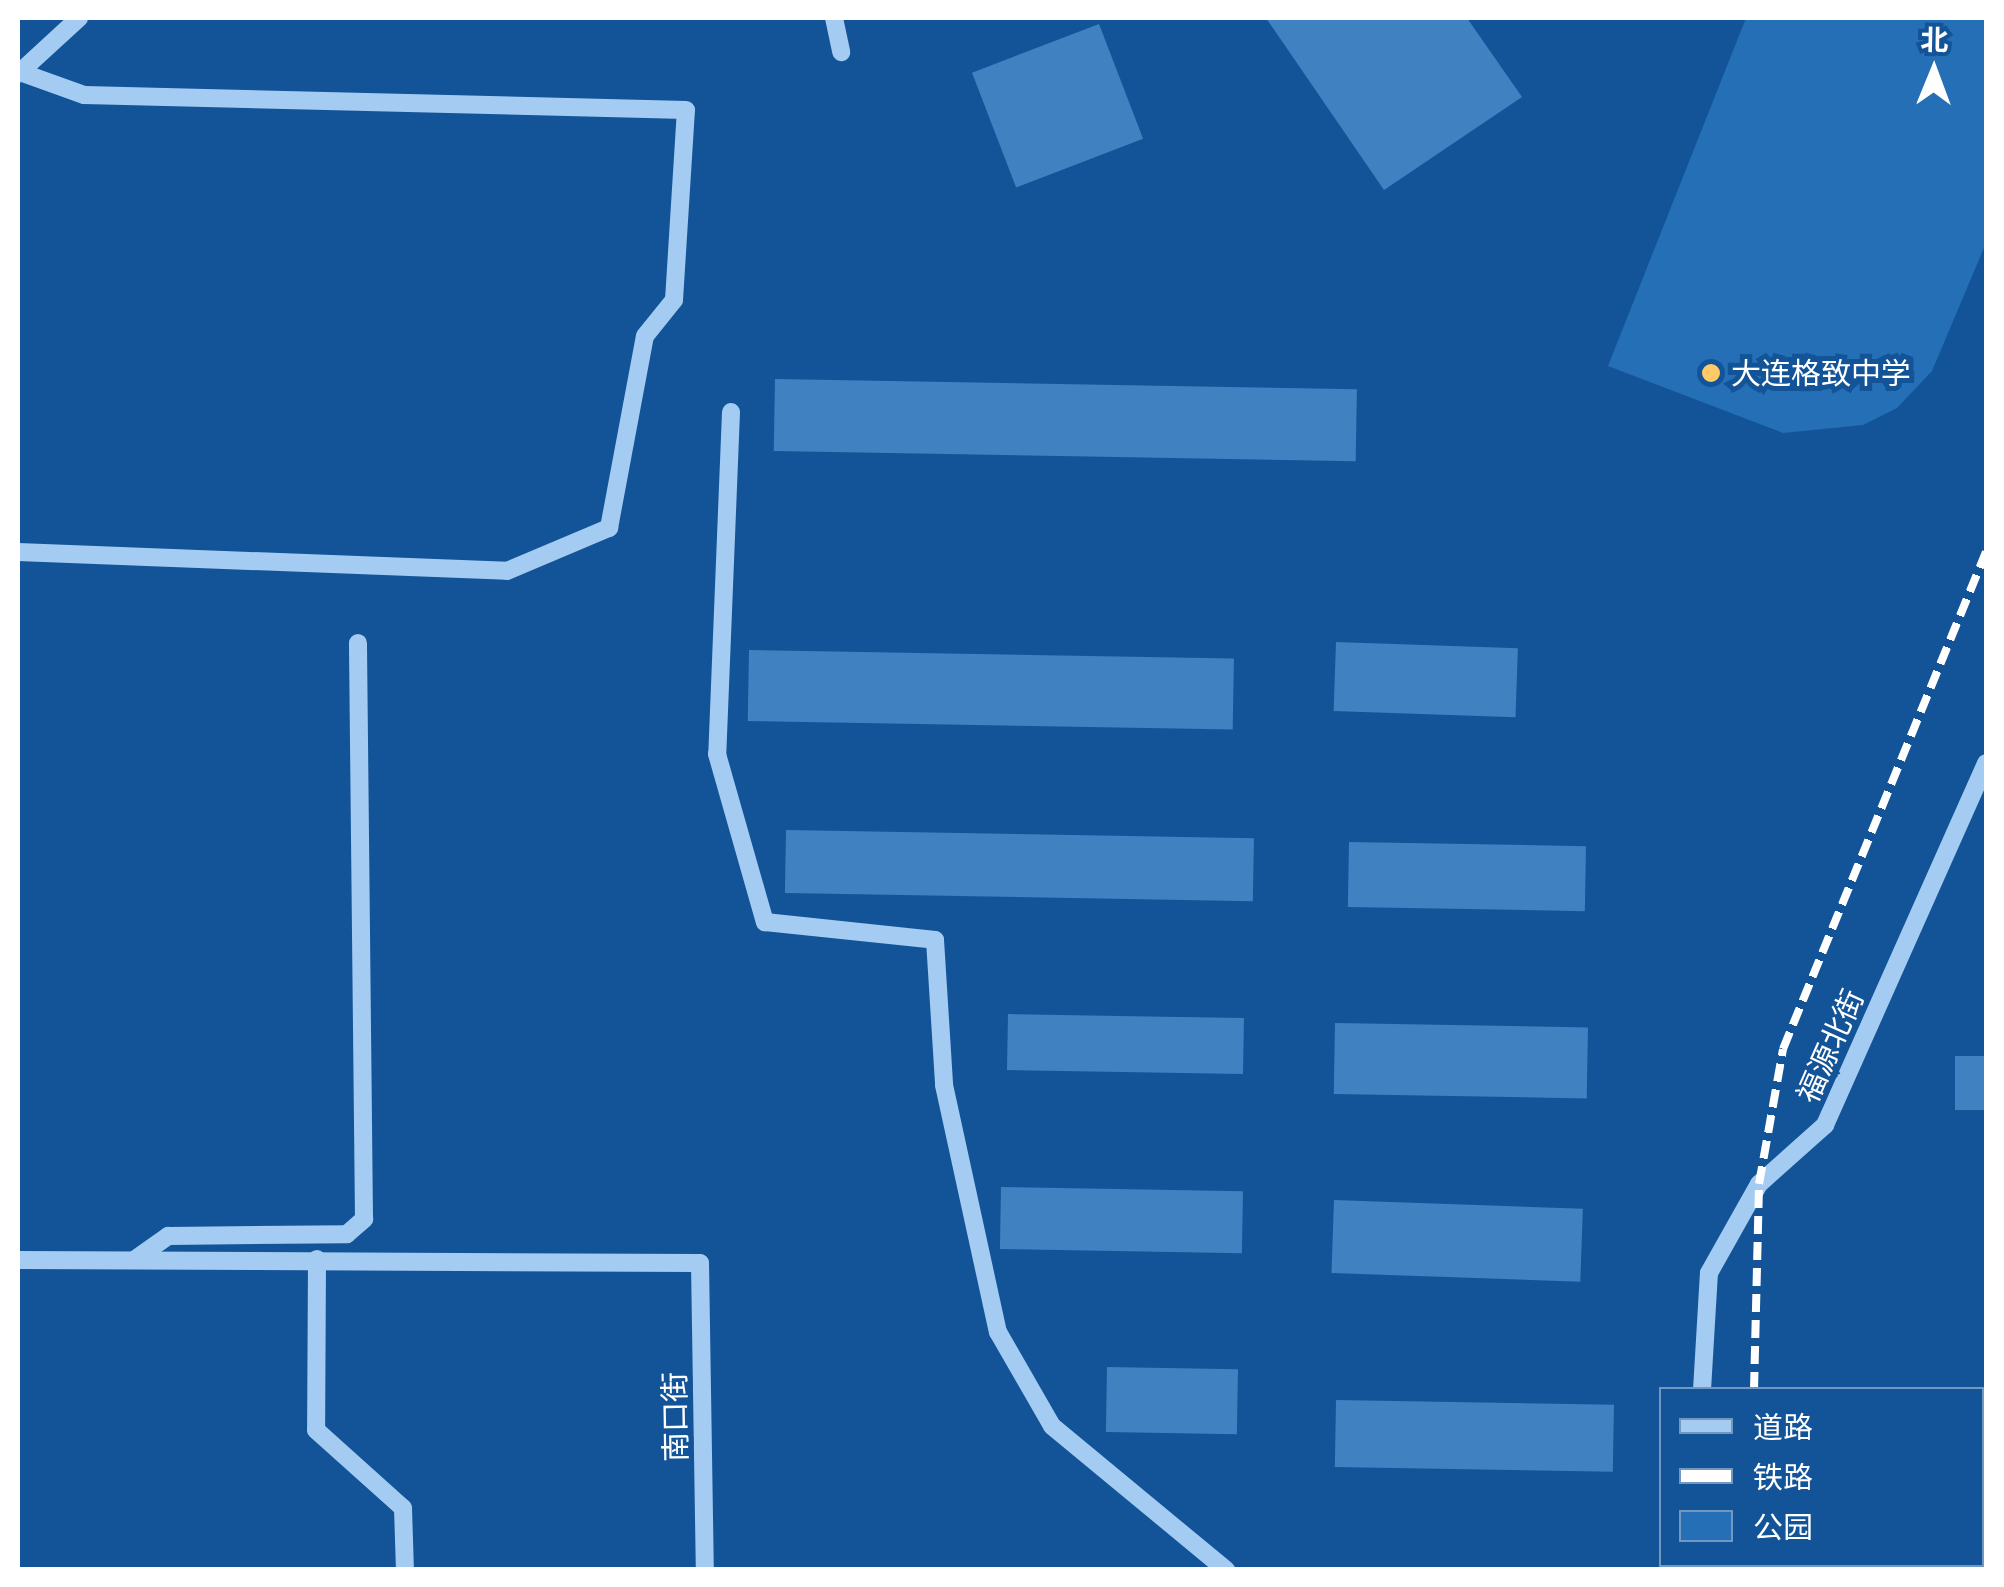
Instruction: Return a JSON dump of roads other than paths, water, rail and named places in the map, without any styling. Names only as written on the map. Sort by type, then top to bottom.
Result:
[{"type":"street","points":[[18,552],[507,571],[609,528],[644,336],[674,300],[686,110],[84,95],[19,73],[80,18]]},
{"type":"street","points":[[834,18],[841,52]]},
{"type":"street","points":[[732,412],[717,754],[765,922],[934,940],[944,1084],[998,1332],[1052,1426],[1226,1570]]},
{"type":"street","points":[[134,1260],[168,1236],[347,1234],[364,1219],[358,643]]},
{"type":"street","name":"福源北街","points":[[1702,1387],[1710,1273],[1759,1184],[1825,1125],[1986,764]]},
{"type":"street","points":[[18,1260],[318,1259],[316,1430],[403,1508],[405,1570]]},
{"type":"street","name":"南口街","points":[[318,1259],[700,1263],[705,1570]]},
{"type":"railway","points":[[1754,1387],[1759,1184],[1783,1049],[1986,552]]},
{"type":"place","name":"大连格致中学","points":[[1711,373]]}]
